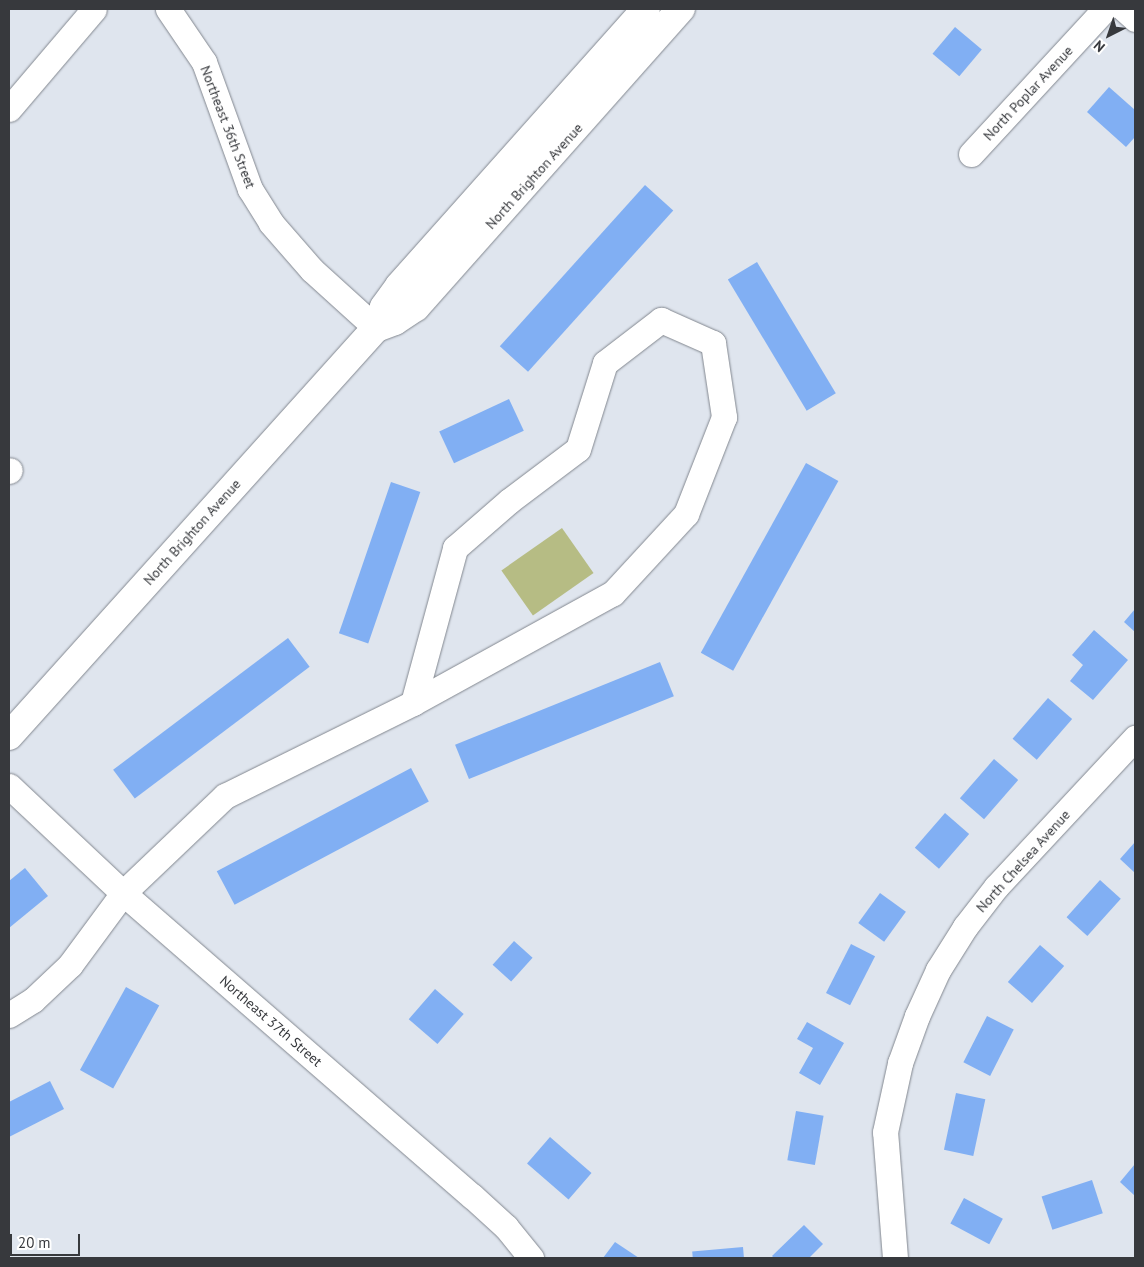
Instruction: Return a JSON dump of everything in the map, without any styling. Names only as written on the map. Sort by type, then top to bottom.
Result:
[{"type":"main road","name":"North Brighton Avenue","points":[[9,736],[376,328],[384,307],[399,286],[646,9]]},
{"type":"main road","name":"North Brighton Avenue","points":[[376,328],[395,321],[416,308],[681,9]]},
{"type":"street","points":[[9,109],[94,9]]},
{"type":"street","name":"Northeast 36th Street","points":[[168,9],[204,62],[250,188],[271,223],[312,270],[376,328]]},
{"type":"street","name":"North Poplar Avenue","points":[[971,154],[1105,9]]},
{"type":"street","points":[[1124,9],[1135,19]]},
{"type":"street","points":[[9,1015],[33,1000],[70,965],[124,894],[225,796],[413,703],[613,593],[686,514],[724,417],[713,343],[661,320],[605,363],[578,448],[509,501],[455,548],[413,703]]},
{"type":"street","name":"North Chelsea Avenue","points":[[895,1258],[884,1132],[900,1063],[917,1016],[938,970],[965,927],[996,888],[1135,738]]},
{"type":"street","name":"Northeast 37th Street","points":[[9,786],[124,894],[472,1196],[506,1227],[532,1258]]},
{"type":"green space","points":[[562,528],[594,573],[533,615],[501,570]]},
{"type":"building","points":[[955,27],[982,49],[959,76],[933,54]]},
{"type":"building","points":[[1109,87],[1135,110],[1135,137],[1126,147],[1087,112]]},
{"type":"building","points":[[645,185],[673,210],[528,372],[500,346]]},
{"type":"building","points":[[757,262],[836,393],[807,411],[728,280]]},
{"type":"building","points":[[509,399],[524,431],[454,463],[439,432]]},
{"type":"building","points":[[806,463],[838,481],[733,671],[701,653]]},
{"type":"building","points":[[391,482],[420,492],[368,643],[339,633]]},
{"type":"building","points":[[1135,609],[1135,632],[1124,622]]},
{"type":"building","points":[[1094,630],[1128,660],[1093,700],[1070,681],[1083,665],[1072,655]]},
{"type":"building","points":[[288,638],[310,667],[135,799],[113,770]]},
{"type":"building","points":[[660,662],[674,696],[469,779],[455,745]]},
{"type":"building","points":[[1048,698],[1072,719],[1037,760],[1013,739]]},
{"type":"building","points":[[994,759],[1018,780],[984,819],[960,798]]},
{"type":"building","points":[[411,768],[429,802],[235,905],[217,871]]},
{"type":"building","points":[[945,813],[969,834],[939,869],[915,848]]},
{"type":"building","points":[[1135,842],[1135,873],[1120,859]]},
{"type":"building","points":[[25,868],[48,896],[9,928],[9,881]]},
{"type":"building","points":[[1100,880],[1121,899],[1087,936],[1067,917]]},
{"type":"building","points":[[880,893],[906,912],[884,942],[858,923]]},
{"type":"building","points":[[514,941],[533,958],[511,982],[493,965]]},
{"type":"building","points":[[851,944],[875,956],[850,1005],[826,993]]},
{"type":"building","points":[[1040,945],[1064,966],[1032,1003],[1008,982]]},
{"type":"building","points":[[126,987],[159,1005],[113,1089],[80,1070]]},
{"type":"building","points":[[435,989],[464,1014],[437,1044],[409,1019]]},
{"type":"building","points":[[987,1016],[1014,1030],[990,1076],[963,1062]]},
{"type":"building","points":[[807,1022],[844,1043],[820,1085],[799,1073],[813,1048],[797,1039]]},
{"type":"building","points":[[50,1081],[64,1109],[9,1137],[9,1102]]},
{"type":"building","points":[[956,1093],[985,1099],[973,1156],[944,1150]]},
{"type":"building","points":[[796,1111],[824,1116],[815,1165],[787,1160]]},
{"type":"building","points":[[550,1137],[592,1173],[569,1199],[527,1163]]},
{"type":"building","points":[[1135,1164],[1135,1196],[1120,1182]]},
{"type":"building","points":[[1092,1180],[1103,1213],[1052,1230],[1042,1196]]},
{"type":"building","points":[[964,1198],[1003,1219],[989,1244],[950,1224]]},
{"type":"building","points":[[804,1225],[823,1244],[809,1258],[774,1258],[772,1256]]},
{"type":"building","points":[[615,1242],[639,1258],[603,1258]]},
{"type":"building","points":[[743,1247],[744,1258],[693,1258],[692,1251]]}]
